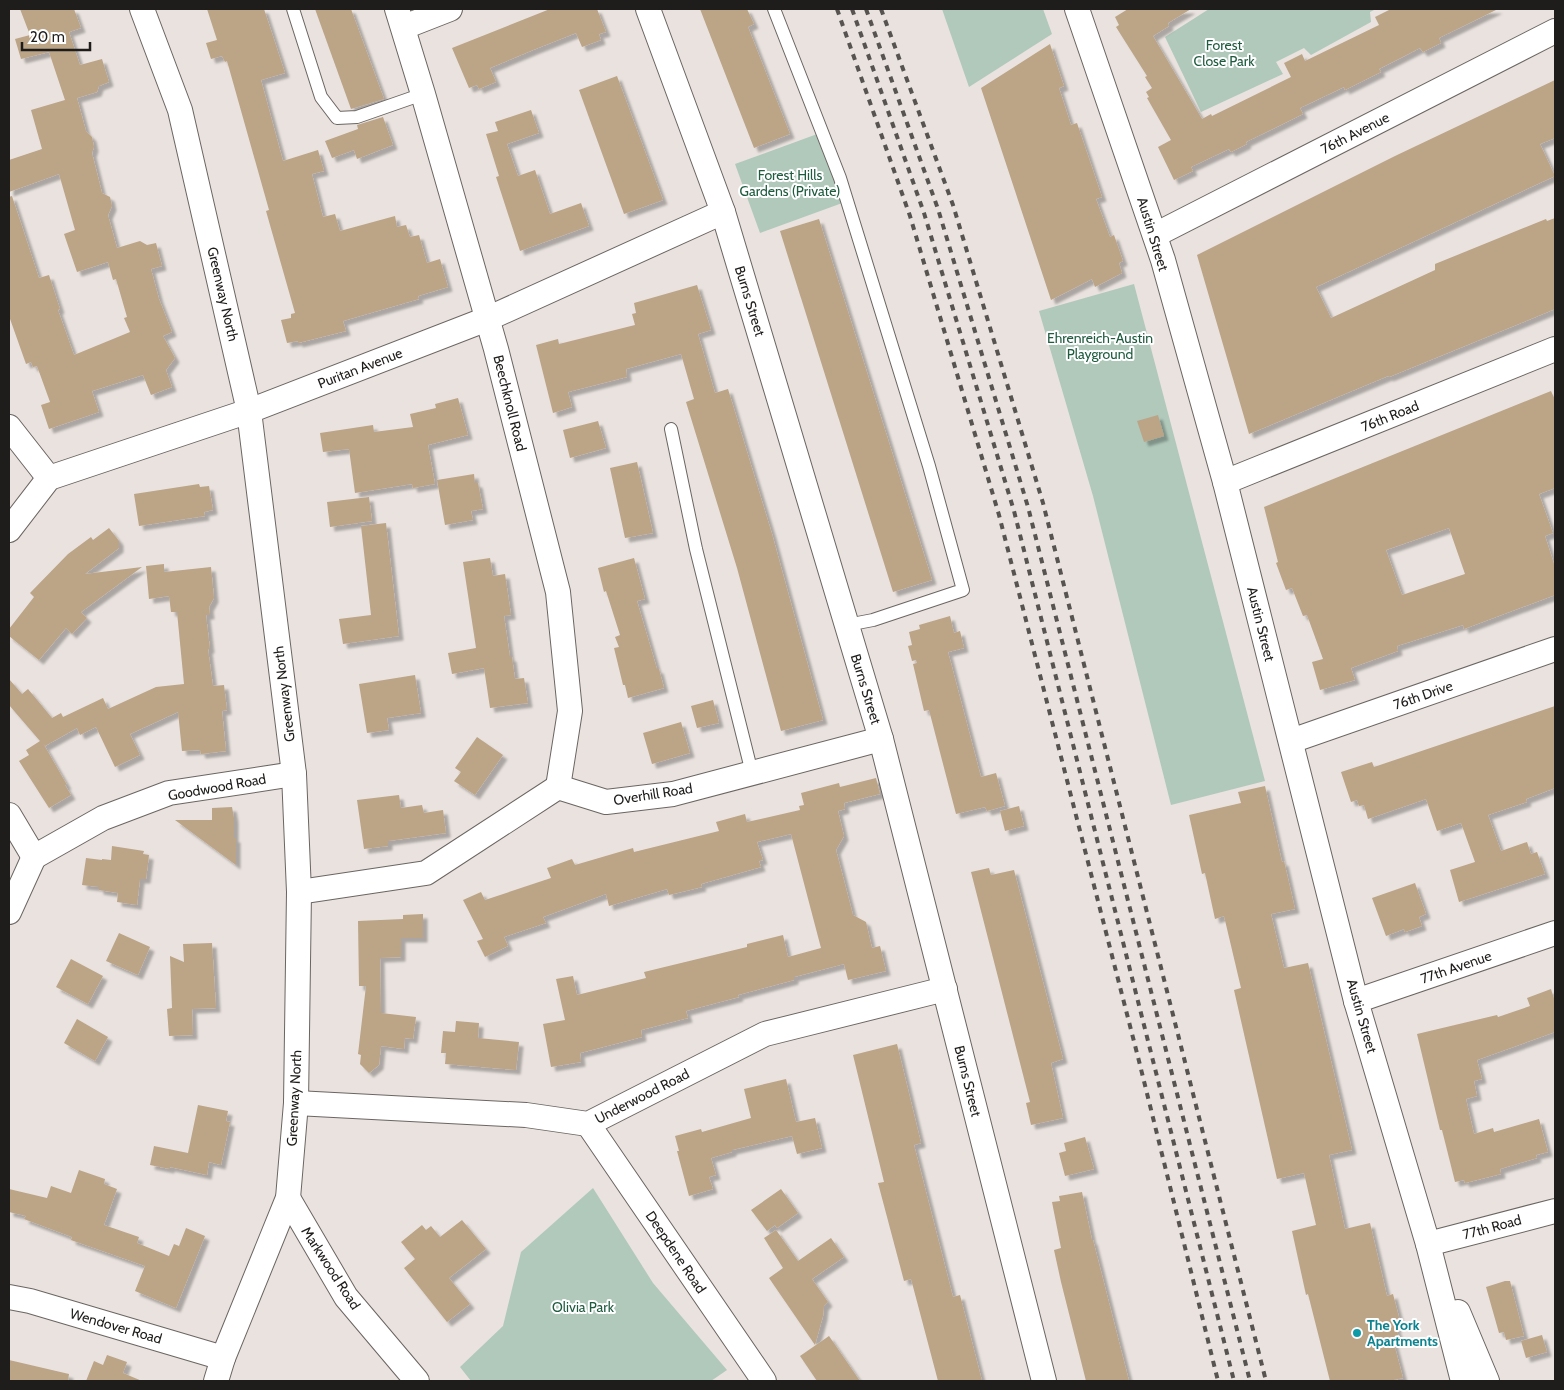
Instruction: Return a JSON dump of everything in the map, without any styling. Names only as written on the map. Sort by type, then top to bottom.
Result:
[{"type":"street","name":"Greenway North","points":[[142,9],[180,110],[249,411],[294,774],[299,892],[296,1103],[288,1198],[223,1358],[216,1381]]},
{"type":"street","points":[[401,18],[450,9]]},
{"type":"street","name":"Burns Street","points":[[648,9],[723,212],[881,739],[1044,1381]]},
{"type":"street","name":"Austin Street","points":[[1078,9],[1155,235],[1225,482],[1292,741],[1356,1001],[1428,1244],[1463,1381]]},
{"type":"street","name":"Beechknoll Road","points":[[401,18],[487,319],[558,592],[570,711],[558,787]]},
{"type":"street","name":"76th Avenue","points":[[1155,235],[1555,31]]},
{"type":"street","name":"Puritan Avenue","points":[[49,478],[249,411],[487,319],[723,212]]},
{"type":"street","name":"76th Road","points":[[1225,482],[1555,349]]},
{"type":"street","points":[[9,427],[49,478],[9,530]]},
{"type":"street","name":"76th Drive","points":[[1292,741],[1555,649]]},
{"type":"street","name":"Overhill Road","points":[[558,787],[606,802],[673,794],[881,739]]},
{"type":"street","name":"Goodwood Road","points":[[34,857],[103,818],[169,793],[294,774]]},
{"type":"street","points":[[299,892],[426,874],[558,787]]},
{"type":"street","points":[[9,816],[34,857],[9,912]]},
{"type":"street","name":"77th Avenue","points":[[1356,1001],[1555,933]]},
{"type":"street","name":"Underwood Road","points":[[296,1103],[526,1115],[588,1124],[764,1034],[945,989]]},
{"type":"street","name":"Deepdene Road","points":[[588,1124],[764,1381]]},
{"type":"street","name":"Markwood Road","points":[[288,1198],[346,1297],[417,1381]]},
{"type":"street","name":"77th Road","points":[[1428,1244],[1555,1211]]},
{"type":"street","name":"Austin Street","points":[[1428,1244],[1446,1381]]},
{"type":"street","name":"Austin Street","points":[[1428,1244],[1487,1381]]},
{"type":"street","name":"Wendover Road","points":[[9,1298],[30,1301],[223,1358]]},
{"type":"lane","points":[[293,9],[321,97],[337,118],[357,117],[423,94]]},
{"type":"lane","points":[[774,9],[840,178],[929,466],[963,590],[873,620],[847,625]]},
{"type":"lane","points":[[671,429],[696,549],[752,773]]},
{"type":"green space","points":[[942,9],[1043,9],[1052,34],[969,87]]},
{"type":"green space","name":"Forest Close Park","points":[[1209,9],[1376,9],[1370,12],[1371,22],[1311,55],[1304,48],[1276,62],[1283,74],[1201,112],[1165,37]]},
{"type":"green space","name":"Forest Hills Gardens (Private)","points":[[820,133],[845,202],[760,233],[735,164]]},
{"type":"green space","name":"Ehrenreich-Austin Playground","points":[[1134,284],[1265,781],[1171,805],[1093,496],[1039,311]]},
{"type":"green space","name":"Olivia Park","points":[[593,1188],[653,1283],[727,1370],[711,1381],[471,1381],[460,1367],[503,1326],[521,1252]]},
{"type":"building","points":[[20,9],[74,9],[81,28],[69,32],[80,65],[102,59],[109,82],[99,86],[97,92],[77,98],[86,131],[92,137],[94,147],[92,153],[102,193],[110,197],[112,206],[108,215],[117,248],[140,241],[147,245],[156,243],[162,266],[151,269],[159,299],[172,332],[163,336],[175,358],[166,370],[172,387],[151,395],[143,375],[92,391],[99,412],[49,429],[41,405],[50,402],[37,366],[33,367],[31,362],[26,364],[9,316],[9,197],[12,196],[39,278],[49,275],[60,309],[58,310],[74,355],[130,332],[124,318],[127,317],[116,279],[113,280],[108,262],[77,272],[64,234],[75,230],[59,174],[9,192],[9,160],[42,149],[31,110],[65,100],[49,52],[21,59],[15,39],[30,35]]},
{"type":"building","points":[[207,9],[264,9],[285,73],[261,80],[283,161],[318,150],[324,171],[312,174],[323,217],[335,214],[340,231],[395,216],[397,227],[406,225],[410,237],[419,235],[427,263],[440,259],[448,287],[418,296],[419,299],[343,321],[346,331],[298,343],[298,341],[287,343],[281,320],[291,318],[291,314],[295,313],[266,211],[269,210],[227,61],[225,62],[222,56],[211,59],[206,43],[217,40]]},
{"type":"building","points":[[315,9],[351,9],[384,99],[351,109]]},
{"type":"building","points":[[550,9],[597,9],[606,32],[599,34],[601,40],[582,47],[576,33],[533,50],[490,68],[496,82],[479,89],[477,85],[469,88],[452,48]]},
{"type":"building","points":[[700,9],[747,9],[754,24],[748,27],[790,134],[754,148]]},
{"type":"building","points":[[1128,9],[1191,9],[1168,23],[1169,26],[1153,36],[1202,119],[1211,114],[1212,116],[1291,77],[1284,63],[1302,54],[1305,61],[1379,25],[1375,17],[1391,9],[1498,9],[1439,38],[1441,43],[1423,52],[1420,48],[1379,69],[1381,72],[1345,90],[1344,87],[1300,108],[1303,114],[1246,142],[1247,144],[1231,152],[1229,149],[1191,167],[1193,171],[1174,180],[1158,147],[1171,140],[1147,98],[1149,97],[1146,92],[1152,88],[1145,77],[1147,76],[1116,27],[1119,25],[1115,17]]},
{"type":"building","points":[[1050,44],[1064,86],[1059,88],[1071,125],[1077,123],[1102,197],[1096,199],[1110,237],[1114,235],[1123,261],[1119,263],[1122,273],[1095,287],[1092,279],[1051,300],[981,88]]},
{"type":"building","points":[[617,76],[663,200],[624,214],[579,90]]},
{"type":"building","points":[[1555,80],[1555,138],[1540,144],[1555,176],[1316,287],[1331,318],[1435,270],[1435,264],[1546,219],[1547,221],[1555,218],[1555,309],[1249,434],[1197,255],[1395,156]]},
{"type":"building","points":[[531,110],[539,133],[507,144],[518,176],[535,170],[550,214],[581,203],[589,226],[520,251],[496,177],[499,176],[486,134],[498,131],[495,122]]},
{"type":"building","points":[[383,117],[393,145],[357,159],[354,150],[332,158],[325,141],[358,129],[357,125]]},
{"type":"building","points":[[819,219],[932,580],[893,592],[780,231]]},
{"type":"building","points":[[697,285],[711,330],[698,334],[715,393],[728,389],[772,534],[823,720],[781,731],[737,568],[686,402],[694,399],[681,354],[626,369],[627,377],[568,392],[572,407],[553,413],[536,345],[558,339],[559,344],[635,325],[632,314],[636,313],[634,303]]},
{"type":"building","points":[[1551,391],[1555,400],[1555,488],[1539,494],[1553,533],[1545,536],[1555,567],[1555,595],[1464,629],[1463,625],[1397,646],[1398,651],[1351,668],[1355,680],[1320,690],[1312,662],[1323,659],[1307,615],[1303,616],[1292,588],[1286,590],[1276,563],[1278,562],[1264,507]],"holes":[[[1449,528],[1465,574],[1402,595],[1386,550]]]},
{"type":"building","points":[[458,398],[468,435],[428,445],[435,484],[413,488],[412,484],[355,493],[349,449],[323,452],[320,433],[373,425],[374,432],[413,427],[410,414],[436,408],[435,404]]},
{"type":"building","points":[[1158,415],[1164,436],[1144,442],[1137,421]]},
{"type":"building","points":[[598,421],[606,448],[570,458],[563,430]]},
{"type":"building","points":[[637,462],[653,533],[625,538],[610,468]]},
{"type":"building","points":[[474,474],[475,483],[478,483],[483,509],[471,511],[473,520],[445,525],[437,480]]},
{"type":"building","points":[[199,484],[200,487],[209,486],[213,510],[204,512],[205,516],[139,526],[134,494]]},
{"type":"building","points":[[369,497],[372,521],[330,527],[327,502]]},
{"type":"building","points":[[386,523],[399,636],[343,644],[339,619],[371,615],[361,526]]},
{"type":"building","points":[[109,528],[119,541],[119,548],[85,574],[142,567],[81,612],[87,618],[72,634],[66,628],[39,660],[9,636],[9,629],[34,597],[30,593],[68,554],[91,537],[93,540]]},
{"type":"building","points":[[490,558],[493,576],[505,574],[511,615],[504,616],[510,657],[512,657],[515,679],[524,678],[528,703],[490,708],[484,668],[452,674],[448,653],[476,648],[463,562]]},
{"type":"building","points":[[634,558],[645,599],[637,601],[664,688],[628,698],[614,648],[619,647],[615,637],[620,635],[606,591],[604,592],[598,568]]},
{"type":"building","points":[[164,564],[164,572],[211,567],[214,598],[209,607],[210,615],[206,615],[210,649],[208,649],[213,686],[224,685],[227,710],[222,711],[226,751],[201,754],[200,750],[182,751],[178,712],[130,734],[140,755],[115,767],[96,727],[80,735],[77,728],[45,746],[43,743],[71,795],[49,808],[19,761],[29,755],[26,750],[40,741],[9,705],[9,679],[22,694],[28,689],[52,718],[61,713],[63,717],[103,698],[108,709],[156,687],[184,684],[177,612],[171,612],[169,596],[149,599],[146,566]]},
{"type":"building","points":[[950,616],[954,633],[960,631],[964,648],[948,652],[981,777],[996,773],[1005,806],[987,811],[985,807],[956,814],[929,710],[924,711],[913,664],[917,663],[916,660],[912,661],[908,646],[912,645],[909,632],[920,629],[919,625]]},
{"type":"building","points":[[415,675],[421,713],[387,718],[389,730],[367,733],[359,684]]},
{"type":"building","points":[[713,700],[719,723],[697,728],[691,706]]},
{"type":"building","points":[[1555,706],[1555,788],[1526,799],[1527,802],[1488,815],[1501,851],[1527,842],[1531,854],[1537,852],[1545,874],[1459,902],[1450,870],[1475,862],[1461,823],[1437,831],[1426,799],[1368,819],[1364,805],[1359,806],[1357,800],[1351,802],[1341,772],[1372,762],[1374,767]]},
{"type":"building","points":[[681,722],[690,753],[652,764],[643,733]]},
{"type":"building","points":[[477,737],[503,755],[475,795],[454,781],[461,772],[455,768]]},
{"type":"building","points":[[876,778],[880,794],[844,803],[845,809],[838,811],[844,836],[836,850],[853,915],[866,922],[872,948],[880,946],[886,971],[848,980],[844,964],[794,977],[794,980],[686,1011],[688,1018],[641,1030],[642,1037],[580,1053],[581,1062],[551,1067],[543,1024],[565,1020],[556,979],[573,976],[577,995],[646,978],[644,972],[747,947],[747,944],[783,935],[788,957],[821,948],[791,834],[757,842],[763,860],[759,861],[761,867],[701,884],[702,887],[669,895],[667,889],[609,906],[606,894],[543,917],[546,923],[504,937],[508,946],[485,957],[477,941],[483,939],[463,900],[481,892],[485,900],[551,878],[547,868],[572,859],[575,865],[633,848],[634,852],[719,831],[716,822],[745,814],[747,822],[800,810],[799,806],[804,805],[801,793],[839,783],[840,787]]},
{"type":"building","points":[[1265,786],[1295,909],[1271,914],[1284,968],[1308,963],[1352,1150],[1329,1155],[1345,1229],[1370,1223],[1387,1296],[1393,1294],[1401,1325],[1396,1327],[1399,1338],[1393,1340],[1403,1378],[1389,1381],[1330,1381],[1308,1294],[1306,1295],[1292,1231],[1316,1225],[1304,1173],[1277,1179],[1234,990],[1241,988],[1224,916],[1215,919],[1205,873],[1202,874],[1189,815],[1241,803],[1238,792]]},
{"type":"building","points":[[399,795],[401,808],[422,805],[424,813],[443,810],[446,833],[388,841],[388,846],[364,849],[357,800]]},
{"type":"building","points":[[1019,806],[1024,826],[1005,831],[1000,811]]},
{"type":"building","points":[[232,807],[234,838],[236,838],[236,865],[175,820],[212,820],[212,808]]},
{"type":"building","points":[[112,846],[144,851],[143,854],[149,855],[146,879],[140,879],[137,905],[117,902],[118,893],[99,890],[99,887],[82,885],[86,858],[111,860]]},
{"type":"building","points":[[989,868],[991,875],[1014,870],[1063,1059],[1051,1063],[1063,1118],[1031,1125],[1026,1103],[1030,1102],[971,872]]},
{"type":"building","points":[[1415,883],[1426,914],[1419,917],[1422,926],[1405,932],[1404,929],[1386,936],[1372,898]]},
{"type":"building","points":[[423,914],[423,938],[401,938],[401,957],[380,958],[381,1013],[416,1017],[413,1039],[405,1038],[404,1049],[381,1046],[379,1065],[369,1073],[360,1064],[361,1055],[358,1054],[366,986],[359,986],[358,921],[403,919],[403,915]]},
{"type":"building","points":[[119,933],[150,947],[138,975],[106,961]]},
{"type":"building","points":[[212,943],[216,1008],[192,1009],[193,1035],[169,1036],[167,1009],[172,1008],[170,956],[184,962],[183,944]]},
{"type":"building","points":[[71,959],[103,976],[88,1004],[56,987]]},
{"type":"building","points":[[1551,989],[1555,1002],[1555,1032],[1477,1060],[1482,1079],[1474,1081],[1477,1096],[1466,1099],[1474,1134],[1493,1128],[1494,1132],[1539,1119],[1548,1152],[1536,1155],[1537,1158],[1500,1169],[1501,1174],[1465,1183],[1464,1180],[1455,1182],[1442,1130],[1440,1130],[1417,1034],[1497,1015],[1498,1017],[1530,1006],[1527,998]]},
{"type":"building","points":[[77,1019],[108,1037],[95,1061],[64,1043]]},
{"type":"building","points":[[456,1021],[479,1023],[478,1038],[519,1042],[516,1070],[445,1064],[446,1053],[441,1053],[443,1031],[455,1032]]},
{"type":"building","points":[[897,1044],[921,1143],[914,1145],[953,1297],[960,1295],[982,1381],[938,1381],[911,1279],[904,1281],[878,1183],[884,1182],[853,1055]]},
{"type":"building","points":[[786,1079],[796,1122],[815,1118],[822,1148],[797,1154],[792,1136],[732,1150],[732,1152],[711,1158],[716,1175],[709,1177],[713,1189],[689,1196],[675,1136],[701,1129],[702,1132],[751,1118],[744,1089]]},
{"type":"building","points":[[198,1105],[228,1111],[226,1121],[230,1122],[221,1165],[209,1162],[207,1175],[150,1165],[154,1146],[188,1153]]},
{"type":"building","points":[[1085,1137],[1094,1169],[1065,1176],[1059,1153],[1066,1151],[1064,1143]]},
{"type":"building","points":[[79,1170],[105,1179],[104,1184],[117,1189],[104,1225],[139,1237],[137,1243],[169,1256],[174,1244],[179,1246],[186,1228],[205,1236],[176,1308],[135,1291],[145,1266],[71,1240],[72,1237],[24,1219],[26,1216],[9,1212],[9,1189],[47,1198],[51,1186],[71,1193]]},
{"type":"building","points":[[781,1189],[798,1213],[777,1228],[775,1225],[767,1231],[751,1210]]},
{"type":"building","points":[[1082,1192],[1092,1240],[1129,1381],[1086,1381],[1061,1282],[1054,1250],[1061,1248],[1052,1202],[1060,1201],[1059,1196]]},
{"type":"building","points":[[462,1220],[486,1249],[449,1278],[470,1304],[447,1322],[404,1268],[415,1259],[401,1242],[422,1225],[426,1230],[431,1226],[440,1237]]},
{"type":"building","points":[[776,1230],[798,1261],[831,1238],[844,1257],[812,1279],[828,1302],[824,1306],[815,1345],[769,1278],[783,1268],[764,1238]]},
{"type":"building","points":[[1510,1281],[1524,1336],[1506,1340],[1504,1332],[1499,1333],[1486,1287]]},
{"type":"building","points":[[1542,1335],[1547,1352],[1526,1358],[1521,1341]]},
{"type":"building","points":[[829,1336],[860,1381],[817,1381],[800,1356]]},
{"type":"building","points":[[107,1355],[127,1362],[123,1373],[142,1381],[86,1381],[94,1361],[103,1365]]},
{"type":"building","points":[[9,1360],[69,1374],[68,1381],[9,1381]]},
{"type":"railway","points":[[837,9],[910,216],[999,515],[1139,1061],[1218,1381]]},
{"type":"railway","points":[[852,9],[924,213],[1014,511],[1234,1381]]},
{"type":"railway","points":[[866,9],[938,209],[1028,507],[1250,1381]]},
{"type":"railway","points":[[881,9],[953,205],[1043,503],[1266,1381]]},
{"type":"place","name":"The York Apartments","points":[[1357,1333]]}]
